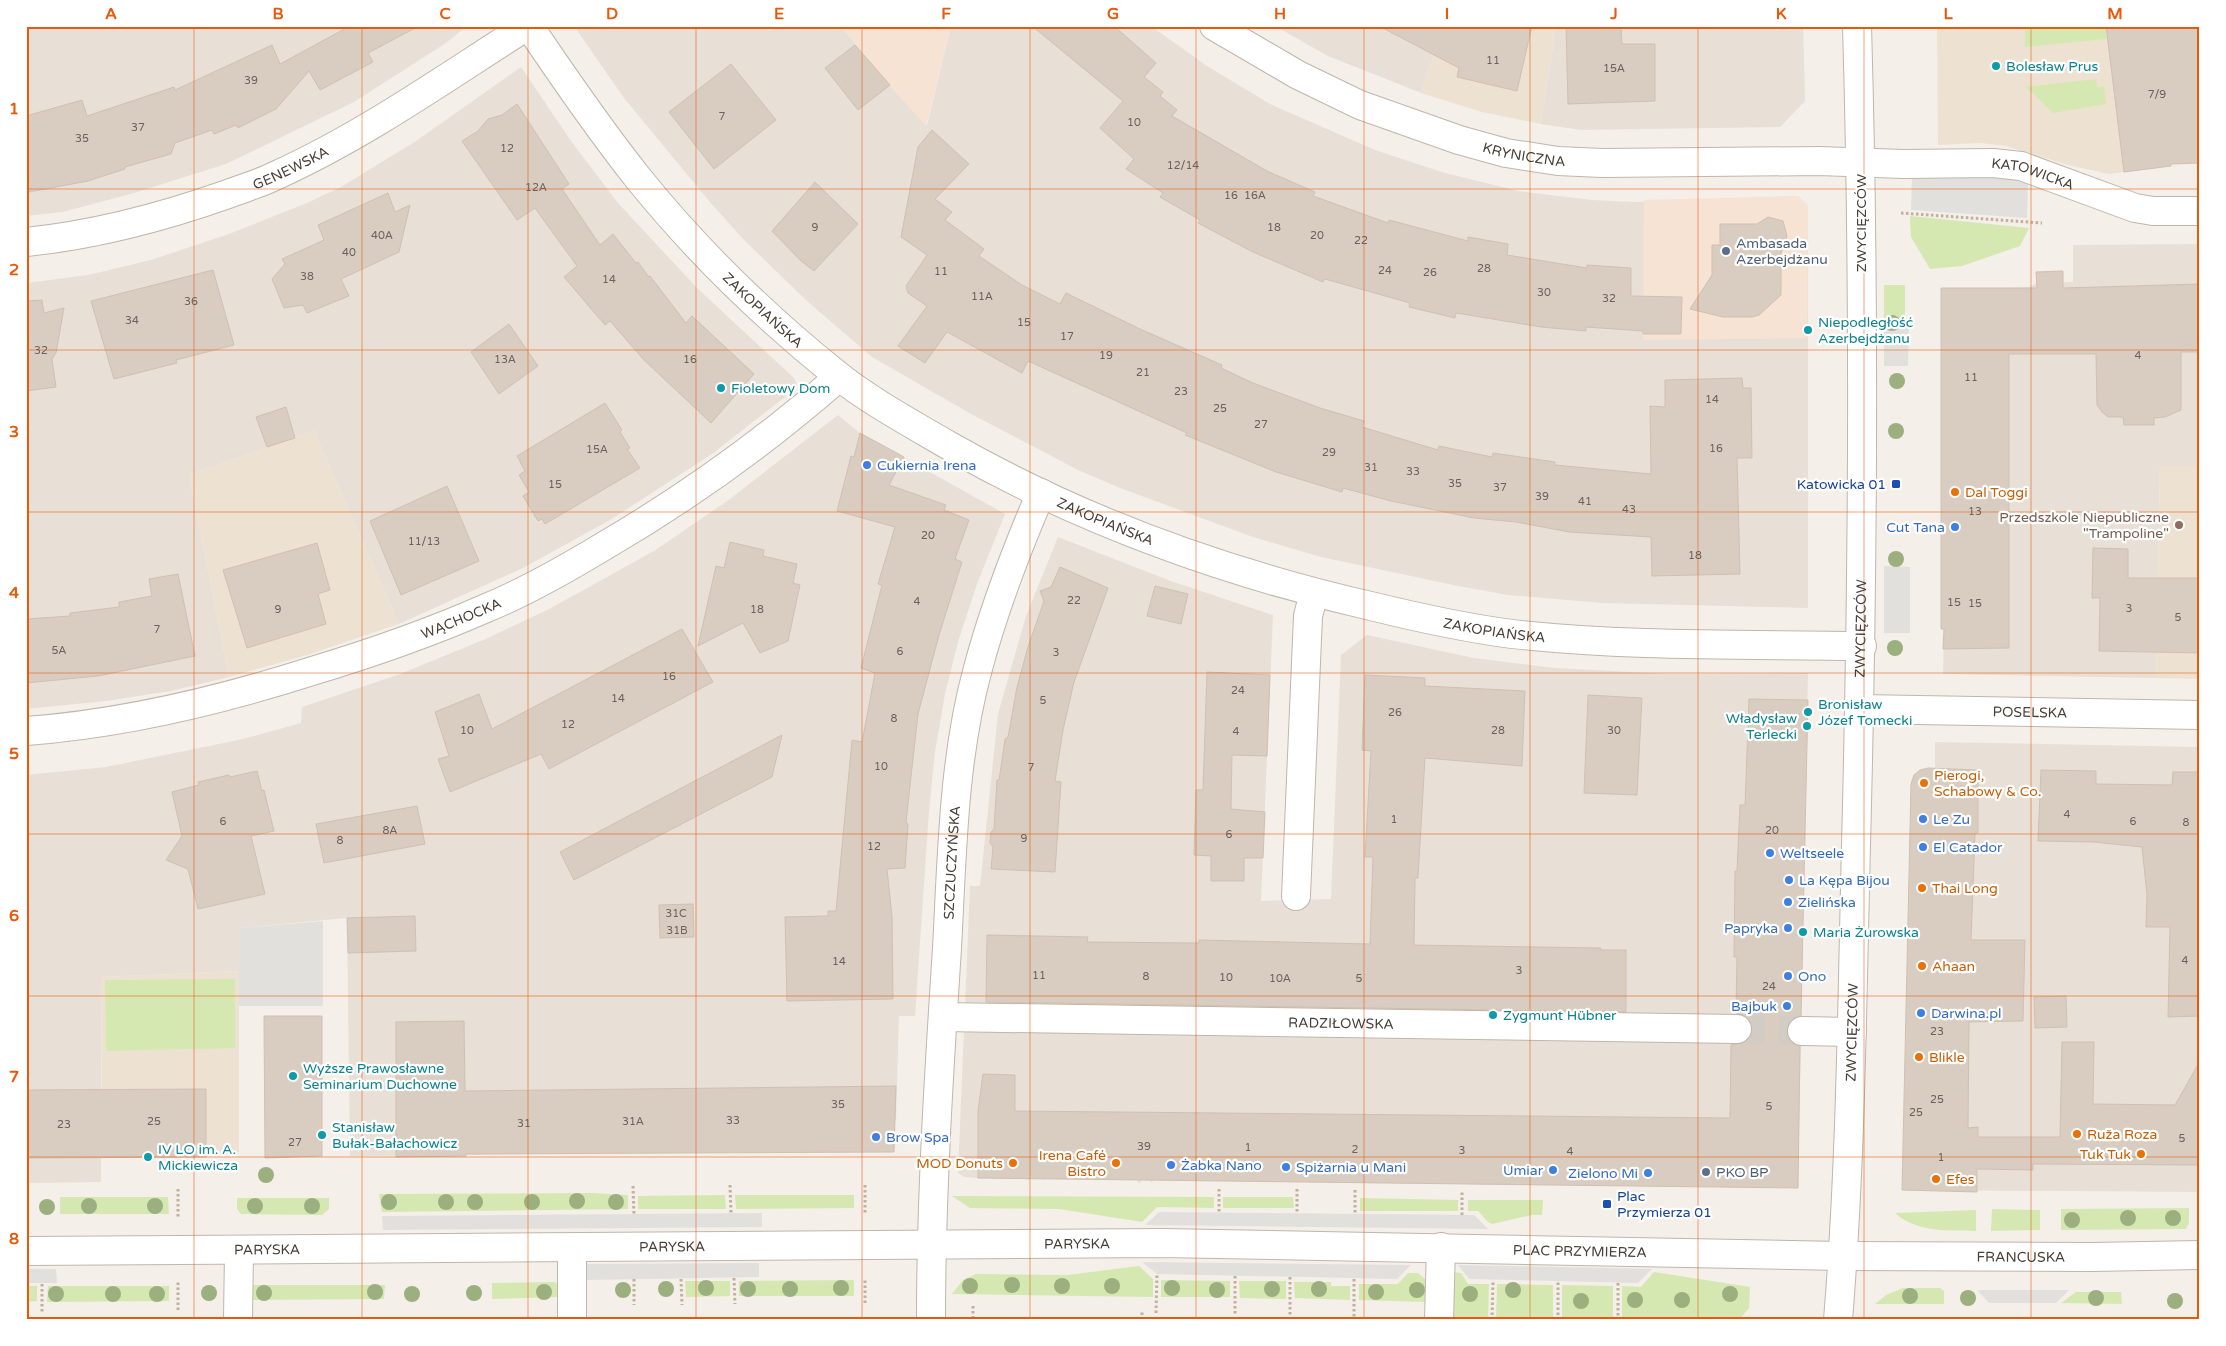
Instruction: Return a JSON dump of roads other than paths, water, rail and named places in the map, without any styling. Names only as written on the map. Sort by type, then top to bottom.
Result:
[{"type":"street","name":"GENEWSKA","points":[[26,242],[50,240],[142,221],[276,176],[318,155],[364,128],[528,26]]},
{"type":"street","name":"ZAKOPIAŃSKA","points":[[528,26],[585,109],[640,180],[742,292],[839,377],[916,427],[976,461],[1041,493],[1184,554],[1314,593],[1436,621],[1511,634],[1596,640],[1732,645],[1862,646]]},
{"type":"street","name":"KRYNICZNA","points":[[1214,26],[1298,75],[1360,104],[1459,140],[1506,153],[1558,161],[1602,163],[1861,162]]},
{"type":"street","name":"ZWYCIĘZCÓW","points":[[1838,1320],[1848,1171],[1862,646],[1861,162],[1856,26]]},
{"type":"street","name":"KATOWICKA","points":[[1861,162],[1994,163],[2021,166],[2135,208],[2153,211],[2200,211]]},
{"type":"street","name":"WĄCHOCKA","points":[[26,730],[53,729],[126,718],[198,703],[274,683],[384,648],[485,609],[567,569],[640,526],[706,482],[774,432],[839,377]]},
{"type":"street","name":"SZCZUCZYŃSKA","points":[[930,1320],[943,1018],[956,812],[964,743],[975,682],[994,616],[1041,493]]},
{"type":"street","points":[[1296,896],[1308,616],[1314,593]]},
{"type":"street","name":"POSELSKA","points":[[1860,709],[2200,715]]},
{"type":"street","name":"RADZIŁOWSKA","points":[[943,1018],[1737,1029]]},
{"type":"street","points":[[1802,1030],[1852,1032]]},
{"type":"street","name":"PARYSKA","points":[[26,1251],[239,1251],[932,1244],[1317,1245]]},
{"type":"street","name":"PLAC PRZYMIERZA","points":[[1317,1245],[1843,1256]]},
{"type":"street","points":[[1439,1320],[1441,1247]]},
{"type":"street","points":[[572,1248],[572,1320]]},
{"type":"street","points":[[238,1320],[239,1251]]},
{"type":"street","name":"FRANCUSKA","points":[[1843,1256],[2092,1257],[2200,1254]]},
{"type":"tunnel","points":[[1737,1029],[1802,1031]]},
{"type":"place","name":"Bolesław Prus","points":[[1996,66]]},
{"type":"place","name":"Ambasada Azerbejdżanu","points":[[1726,251]]},
{"type":"place","name":"Niepodległość Azerbejdżanu","points":[[1808,330]]},
{"type":"place","name":"Fioletowy Dom","points":[[721,388]]},
{"type":"place","name":"Cukiernia Irena","points":[[867,465]]},
{"type":"place","name":"Katowicka 01","points":[[1896,484]]},
{"type":"place","name":"Dal Toggi","points":[[1955,492]]},
{"type":"place","name":"Przedszkole Niepubliczne \"Trampoline\"","points":[[2179,525]]},
{"type":"place","name":"Cut Tana","points":[[1955,527]]},
{"type":"place","name":"Bronisław Józef Tomecki","points":[[1808,712]]},
{"type":"place","name":"Władysław Terlecki","points":[[1807,726]]},
{"type":"place","name":"Pierogi, Schabowy & Co.","points":[[1924,783]]},
{"type":"place","name":"Le Zu","points":[[1923,819]]},
{"type":"place","name":"El Catador","points":[[1923,847]]},
{"type":"place","name":"Weltseele","points":[[1770,853]]},
{"type":"place","name":"La Kępa Bijou","points":[[1789,880]]},
{"type":"place","name":"Thai Long","points":[[1922,888]]},
{"type":"place","name":"Zielińska","points":[[1788,902]]},
{"type":"place","name":"Papryka","points":[[1788,928]]},
{"type":"place","name":"Maria Żurowska","points":[[1803,932]]},
{"type":"place","name":"Ahaan","points":[[1922,966]]},
{"type":"place","name":"Ono","points":[[1788,976]]},
{"type":"place","name":"Bajbuk","points":[[1787,1006]]},
{"type":"place","name":"Darwina.pl","points":[[1921,1013]]},
{"type":"place","name":"Zygmunt Hübner","points":[[1493,1015]]},
{"type":"place","name":"Blikle","points":[[1919,1057]]},
{"type":"place","name":"Wyższe Prawosławne Seminarium Duchowne","points":[[293,1076]]},
{"type":"place","name":"Ruža Roza","points":[[2077,1134]]},
{"type":"place","name":"Stanisław Bułak-Bałachowicz","points":[[322,1135]]},
{"type":"place","name":"Brow Spa","points":[[876,1137]]},
{"type":"place","name":"Tuk Tuk","points":[[2141,1154]]},
{"type":"place","name":"IV LO im. A. Mickiewicza","points":[[148,1157]]},
{"type":"place","name":"MOD Donuts","points":[[1013,1163]]},
{"type":"place","name":"Irena Café Bistro","points":[[1116,1163]]},
{"type":"place","name":"Żabka Nano","points":[[1171,1165]]},
{"type":"place","name":"Spiżarnia u Mani","points":[[1286,1167]]},
{"type":"place","name":"Umiar","points":[[1553,1170]]},
{"type":"place","name":"PKO BP","points":[[1706,1172]]},
{"type":"place","name":"Zielono Mi","points":[[1648,1173]]},
{"type":"place","name":"Efes","points":[[1936,1179]]},
{"type":"place","name":"Plac Przymierza 01","points":[[1607,1204]]}]
